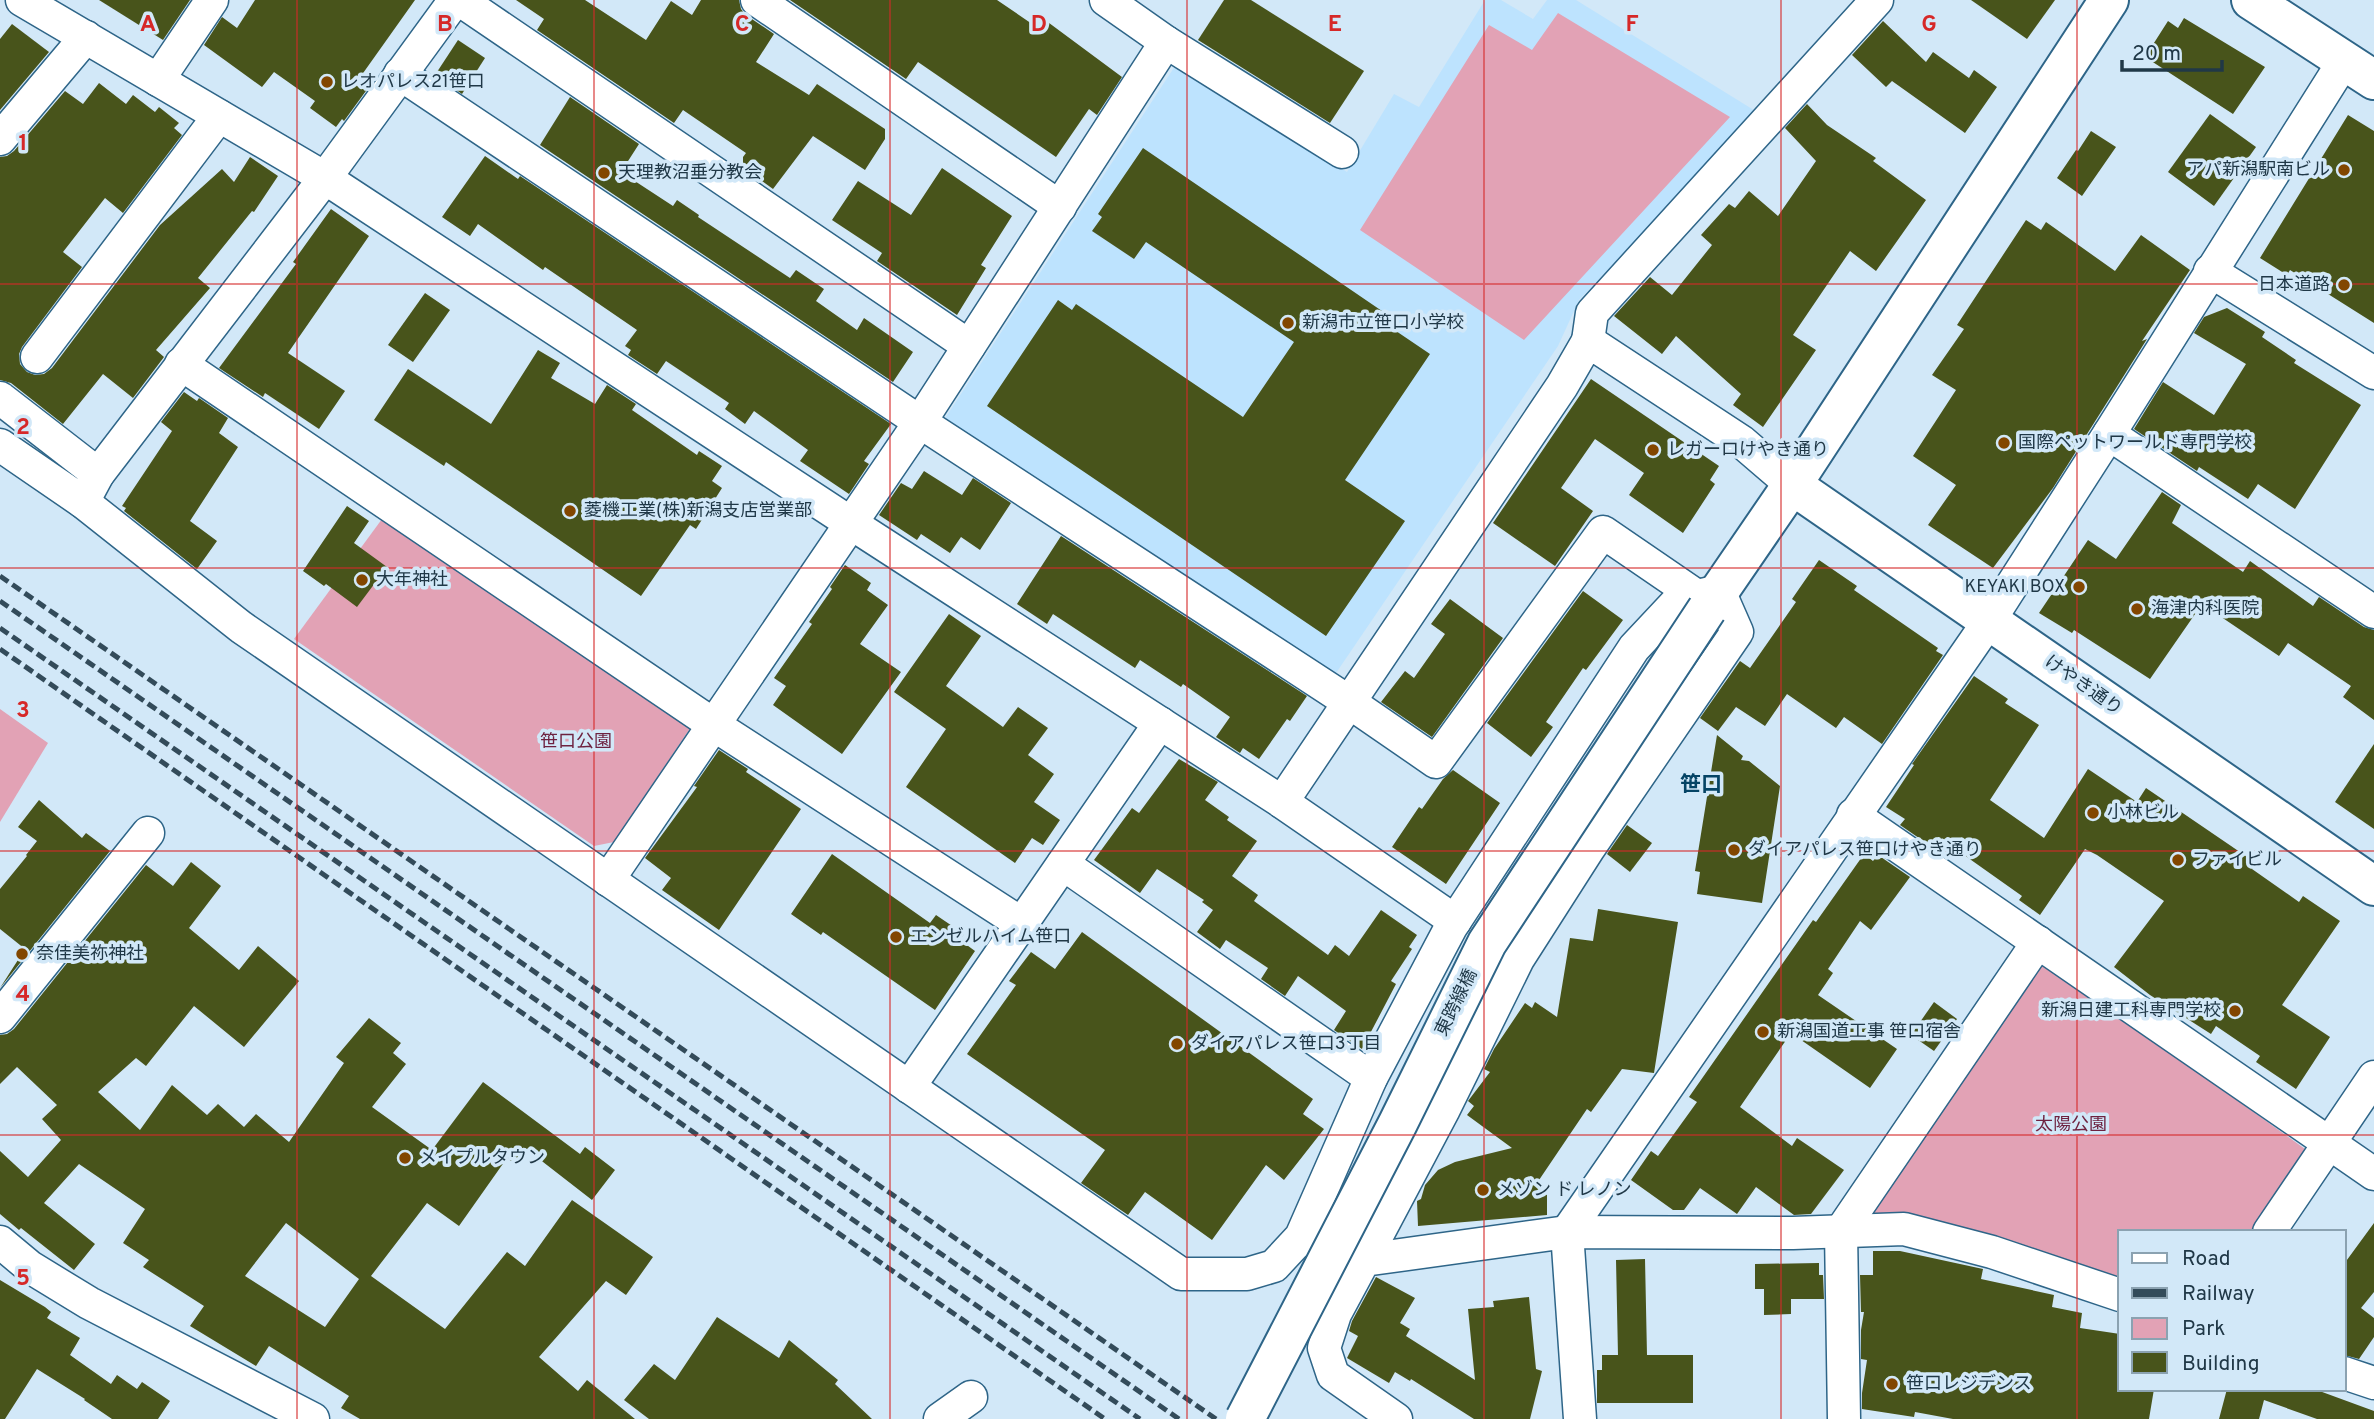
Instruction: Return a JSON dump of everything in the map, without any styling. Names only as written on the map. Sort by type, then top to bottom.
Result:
[{"type":"street","points":[[22,0],[325,177],[852,524],[1282,802],[1455,921]]},
{"type":"street","points":[[158,80],[212,0]]},
{"type":"street","points":[[83,502],[98,474],[458,0],[969,346]]},
{"type":"street","points":[[757,0],[1060,207]]},
{"type":"street","points":[[1107,0],[1166,42],[1342,152]]},
{"type":"street","points":[[1282,802],[1562,386],[1588,341],[1592,313],[1877,0]]},
{"type":"street","name":"東跨線橋","points":[[1245,1419],[1398,1124],[1487,943],[1708,599],[1792,485],[2109,0]]},
{"type":"street","points":[[1580,1419],[1567,1232],[1989,621],[2109,435],[2210,271],[2359,71],[2251,0]]},
{"type":"street","points":[[0,139],[86,37]]},
{"type":"street","points":[[608,880],[920,422],[1166,42]]},
{"type":"street","points":[[400,74],[920,422],[1349,702],[1436,762],[1603,532],[1708,599],[1737,632],[1588,848],[1518,959],[1444,1109],[1335,1314],[1324,1348],[1334,1375],[1396,1419]]},
{"type":"street","points":[[37,357],[219,116]]},
{"type":"street","points":[[2210,271],[2374,373]]},
{"type":"street","points":[[1588,341],[1742,442],[1792,485]]},
{"type":"street","points":[[181,364],[714,725],[1022,924]]},
{"type":"street","points":[[0,398],[98,474]]},
{"type":"street","points":[[2109,435],[2374,612]]},
{"type":"street","points":[[0,445],[83,502],[241,627],[1181,1274],[1247,1273],[1274,1266],[1301,1237],[1371,1078],[1455,921],[1633,648],[1679,600],[1708,599]]},
{"type":"street","name":"けやき通り","points":[[1792,485],[2374,886]]},
{"type":"street","points":[[909,1087],[1160,723]]},
{"type":"street","points":[[1853,815],[2374,1174]]},
{"type":"street","points":[[0,1017],[148,833]]},
{"type":"street","points":[[1063,864],[1371,1078]]},
{"type":"street","points":[[1844,1419],[1841,1231],[2038,942]]},
{"type":"street","points":[[2270,1230],[2374,1077]]},
{"type":"street","points":[[1301,1237],[1364,1260],[1567,1232],[1841,1231],[1904,1228],[1992,1252],[2118,1294]]},
{"type":"street","points":[[0,1242],[30,1267],[89,1303],[313,1419]]},
{"type":"street","points":[[940,1419],[971,1397]]},
{"type":"shaded area","name":"新潟市立笹口小学校","points":[[1485,0],[1501,0],[1533,19],[1547,0],[1576,0],[1757,112],[1579,300],[1558,346],[1332,679],[942,423],[1177,63],[1347,172],[1394,94],[1419,107]]},
{"type":"green space","points":[[1558,13],[1730,117],[1524,340],[1360,230],[1489,25],[1532,50]]},
{"type":"green space","name":"笹口公園","points":[[382,519],[691,727],[614,842],[594,846],[294,639]]},
{"type":"green space","points":[[0,709],[48,743],[0,822]]},
{"type":"green space","name":"太陽公園","points":[[2043,961],[2305,1149],[2252,1230],[2118,1230],[2118,1280],[1930,1222],[1866,1212]]},
{"type":"building","points":[[99,0],[190,0],[163,40]]},
{"type":"building","points":[[255,0],[415,0],[361,76],[371,84],[344,121],[342,119],[336,127],[310,108],[315,101],[274,72],[262,87],[204,45],[222,17],[237,28]]},
{"type":"building","points":[[516,0],[585,0],[646,40],[671,1],[692,15],[701,0],[739,0],[746,15],[774,34],[756,62],[809,95],[817,84],[885,129],[885,139],[865,170],[813,136],[773,189],[743,167],[746,153],[683,110],[674,123],[537,30],[544,19]]},
{"type":"building","points":[[790,0],[997,0],[1035,26],[1041,17],[1122,77],[1097,115],[1089,109],[1056,157],[918,62],[906,79]]},
{"type":"building","points":[[1224,0],[1251,0],[1364,71],[1330,123],[1198,40]]},
{"type":"building","points":[[1971,0],[2055,0],[2027,39]]},
{"type":"building","points":[[2184,18],[2265,67],[2233,114],[2145,57],[2168,21],[2178,28]]},
{"type":"building","points":[[1883,21],[1926,62],[1933,52],[1969,78],[1974,70],[1997,87],[1965,133],[1892,81],[1886,87],[1852,55]]},
{"type":"building","points":[[12,24],[49,52],[0,110],[0,39]]},
{"type":"building","points":[[458,40],[485,58],[462,94],[435,75]]},
{"type":"building","points":[[99,83],[126,104],[133,95],[155,112],[159,107],[179,123],[174,128],[182,135],[123,213],[105,198],[63,252],[82,267],[22,347],[19,354],[20,364],[27,372],[44,374],[52,368],[160,225],[222,169],[234,182],[250,157],[278,176],[254,212],[252,211],[198,278],[210,288],[156,350],[164,357],[133,398],[103,374],[63,424],[11,383],[0,380],[0,157],[14,151],[65,91],[83,104]]},
{"type":"building","points":[[570,97],[639,144],[621,172],[673,206],[677,200],[790,278],[796,270],[824,289],[816,301],[857,330],[864,318],[913,352],[893,382],[540,145]]},
{"type":"building","points":[[1807,104],[1827,125],[1876,158],[1873,161],[1926,200],[1876,271],[1850,251],[1793,335],[1816,350],[1763,427],[1733,405],[1741,394],[1676,336],[1662,354],[1614,316],[1650,277],[1672,295],[1712,245],[1701,235],[1729,204],[1735,208],[1749,191],[1778,216],[1816,161],[1785,128]]},
{"type":"building","points":[[2210,114],[2256,147],[2214,206],[2168,172]]},
{"type":"building","points":[[2348,115],[2374,131],[2374,323],[2290,270],[2287,275],[2260,258]]},
{"type":"building","points":[[2091,131],[2116,147],[2082,196],[2057,178]]},
{"type":"building","points":[[1143,148],[1401,324],[1396,331],[1430,354],[1345,480],[1405,521],[1326,636],[987,406],[1058,300],[1072,310],[1076,304],[1243,417],[1294,342],[1146,242],[1134,259],[1092,231],[1102,217],[1098,214]]},
{"type":"building","points":[[485,156],[518,179],[520,176],[891,424],[864,461],[869,464],[849,494],[800,461],[808,450],[754,411],[745,424],[725,409],[729,403],[666,361],[657,374],[628,355],[631,350],[625,346],[637,330],[545,267],[543,270],[478,224],[470,236],[442,217]]},
{"type":"building","points":[[942,168],[1012,216],[981,265],[986,268],[957,315],[877,261],[882,253],[832,220],[858,181],[911,215]]},
{"type":"building","points":[[331,209],[369,236],[288,353],[345,391],[319,429],[265,393],[263,397],[219,368],[296,264],[293,262]]},
{"type":"building","points":[[2026,220],[2041,230],[2046,222],[2115,271],[2141,235],[2190,270],[2142,341],[2147,339],[2053,488],[1993,568],[1928,525],[1956,485],[1913,456],[1956,390],[1932,375],[1964,329],[1957,325]]},
{"type":"building","points":[[425,293],[450,310],[413,362],[388,345]]},
{"type":"building","points":[[2227,308],[2265,332],[2262,337],[2296,360],[2294,363],[2361,405],[2295,509],[2258,484],[2248,499],[2199,467],[2197,471],[2134,429],[2163,382],[2214,415],[2246,364],[2194,333],[2204,317]]},
{"type":"building","points":[[538,350],[560,363],[551,378],[595,404],[607,385],[636,404],[632,410],[697,455],[699,451],[722,466],[712,481],[722,488],[696,529],[690,525],[641,596],[446,462],[444,466],[374,420],[408,369],[491,424]]},
{"type":"building","points":[[1591,379],[1719,466],[1710,480],[1715,484],[1683,533],[1629,495],[1644,473],[1595,439],[1561,488],[1593,511],[1555,566],[1493,523]]},
{"type":"building","points":[[184,392],[197,401],[199,398],[228,418],[219,433],[238,447],[190,521],[217,541],[197,569],[124,511],[126,508],[122,506],[172,431],[161,422]]},
{"type":"building","points":[[924,471],[962,495],[973,478],[1011,503],[980,550],[961,537],[950,553],[921,534],[917,540],[879,515],[901,483],[912,489]]},
{"type":"building","points":[[2162,492],[2181,505],[2172,523],[2243,572],[2250,561],[2313,606],[2319,597],[2364,627],[2374,630],[2374,720],[2343,697],[2351,686],[2288,643],[2279,656],[2202,604],[2150,679],[2074,630],[2072,633],[2039,613],[2088,540],[2116,559]]},
{"type":"building","points":[[347,506],[369,521],[354,543],[387,567],[357,607],[303,571]]},
{"type":"building","points":[[1061,536],[1307,696],[1259,759],[1243,748],[1240,753],[1216,737],[1230,717],[1183,684],[1181,687],[1140,660],[1135,668],[1053,614],[1047,624],[1017,604]]},
{"type":"building","points":[[1819,560],[1857,586],[1854,590],[1938,648],[1936,651],[1943,655],[1882,744],[1844,717],[1836,728],[1787,694],[1765,726],[1736,707],[1718,731],[1700,718],[1740,661],[1750,668],[1796,602],[1792,599]]},
{"type":"building","points":[[845,565],[871,583],[867,590],[888,605],[860,644],[901,672],[842,754],[773,705],[786,686],[774,678],[812,624],[809,622]]},
{"type":"building","points":[[1583,591],[1623,620],[1586,670],[1583,668],[1546,722],[1553,727],[1531,757],[1487,723]]},
{"type":"building","points":[[1450,599],[1503,638],[1432,737],[1381,702],[1405,671],[1414,678],[1445,634],[1431,624]]},
{"type":"building","points":[[949,614],[981,636],[946,686],[1003,727],[1018,707],[1048,728],[1028,755],[1054,774],[1034,802],[1060,820],[1043,845],[1032,838],[1015,863],[906,787],[946,729],[894,692]]},
{"type":"building","points":[[1974,676],[2008,699],[2005,703],[2039,725],[1990,800],[2044,838],[2088,769],[2137,802],[2146,788],[2256,863],[2252,869],[2299,902],[2303,896],[2340,921],[2282,1005],[2330,1037],[2296,1089],[2256,1062],[2260,1056],[2216,1026],[2211,1034],[2150,995],[2114,967],[2164,901],[2097,855],[2085,849],[2040,915],[2019,900],[2022,896],[1957,850],[1955,852],[1937,841],[1932,847],[1900,825],[1905,819],[1886,807],[1914,765],[1912,764]]},
{"type":"building","name":"ダイアパレス笹口けやき通り","points":[[1717,735],[1743,756],[1741,760],[1749,761],[1780,786],[1762,903],[1697,894],[1700,872],[1695,871]]},
{"type":"building","points":[[2374,744],[2374,829],[2335,802]]},
{"type":"building","points":[[719,750],[801,809],[719,930],[662,890],[671,878],[645,858],[697,787],[694,786]]},
{"type":"building","points":[[1179,759],[1218,782],[1205,800],[1257,841],[1232,876],[1258,895],[1254,901],[1328,955],[1335,945],[1349,956],[1381,910],[1417,935],[1409,947],[1412,949],[1391,981],[1396,984],[1362,1049],[1334,1030],[1346,1011],[1298,976],[1285,996],[1261,979],[1268,968],[1226,940],[1220,949],[1197,932],[1213,910],[1202,902],[1204,900],[1157,869],[1140,893],[1094,860],[1132,808],[1139,813]]},
{"type":"building","points":[[1453,770],[1500,803],[1446,884],[1392,847],[1419,807],[1422,809],[1443,779]]},
{"type":"building","points":[[39,800],[82,838],[86,833],[110,851],[0,988],[25,949],[0,929],[0,889],[37,841],[18,827]]},
{"type":"building","points":[[1627,825],[1652,843],[1630,872],[1607,854]]},
{"type":"building","name":"エンゼルハイム笹口","points":[[832,854],[930,923],[936,915],[964,934],[960,940],[975,951],[935,1010],[823,932],[821,935],[791,914]]},
{"type":"building","points":[[1864,854],[1873,861],[1878,855],[1910,877],[1871,930],[1860,921],[1828,969],[1833,973],[1818,995],[1897,1049],[1870,1088],[1791,1033],[1740,1107],[1792,1146],[1797,1138],[1844,1170],[1811,1214],[1794,1215],[1756,1187],[1737,1214],[1700,1188],[1684,1210],[1673,1210],[1631,1180],[1651,1151],[1658,1156],[1697,1102],[1689,1097],[1813,920],[1816,922]]},
{"type":"building","points":[[191,862],[221,886],[189,928],[239,970],[258,946],[299,981],[244,1047],[194,1006],[146,1066],[136,1058],[98,1092],[140,1130],[172,1085],[207,1115],[218,1104],[244,1127],[256,1114],[289,1142],[344,1063],[336,1057],[369,1018],[401,1043],[393,1053],[406,1064],[372,1107],[432,1150],[483,1082],[580,1154],[585,1147],[615,1170],[592,1200],[525,1148],[514,1163],[507,1158],[459,1226],[427,1203],[371,1276],[445,1329],[507,1252],[525,1266],[572,1200],[653,1257],[626,1295],[606,1281],[539,1357],[578,1391],[587,1380],[635,1419],[360,1419],[341,1408],[349,1396],[269,1346],[256,1366],[190,1326],[204,1306],[143,1267],[149,1260],[123,1243],[145,1209],[79,1164],[44,1203],[95,1244],[74,1270],[0,1214],[0,1151],[28,1177],[61,1140],[42,1119],[57,1105],[17,1067],[0,1084],[0,1035],[14,1029],[146,865],[173,886]],"holes":[[[286,1223],[359,1279],[325,1327],[245,1276]]]},
{"type":"building","points":[[1598,909],[1678,922],[1654,1073],[1622,1069],[1591,1112],[1587,1109],[1537,1183],[1547,1195],[1547,1215],[1418,1226],[1417,1201],[1421,1199],[1425,1185],[1438,1170],[1455,1162],[1512,1148],[1467,1115],[1474,1106],[1468,1101],[1490,1072],[1484,1069],[1494,1049],[1525,1003],[1532,1008],[1535,1002],[1557,1017],[1570,938],[1593,941]]},
{"type":"building","points":[[1082,932],[1313,1099],[1303,1114],[1324,1129],[1284,1180],[1266,1165],[1212,1240],[1145,1192],[1128,1215],[1081,1183],[1105,1150],[967,1054],[1016,985],[1009,981],[1031,952],[1055,969]]},
{"type":"building","points":[[1934,1002],[1957,1019],[1934,1051],[1911,1035]]},
{"type":"building","points":[[2374,1223],[2374,1292],[2361,1308],[2374,1318],[2374,1337],[2359,1359],[2346,1356],[2346,1261]]},
{"type":"building","points":[[1873,1251],[1900,1251],[1983,1269],[1981,1279],[2054,1295],[2052,1307],[2082,1313],[2080,1328],[2118,1334],[2118,1391],[2154,1391],[2149,1419],[1953,1419],[1915,1412],[1914,1417],[1862,1409],[1867,1360],[1861,1359],[1864,1312],[1861,1312],[1860,1275],[1873,1275]]},
{"type":"building","points":[[1645,1259],[1647,1355],[1693,1355],[1693,1403],[1597,1403],[1597,1370],[1602,1370],[1602,1355],[1618,1355],[1616,1260]]},
{"type":"building","points":[[1819,1263],[1819,1275],[1823,1275],[1824,1299],[1791,1299],[1791,1314],[1764,1315],[1764,1289],[1755,1289],[1755,1264]]},
{"type":"building","points":[[1376,1277],[1415,1298],[1400,1323],[1410,1329],[1406,1336],[1475,1380],[1468,1309],[1494,1307],[1493,1301],[1529,1297],[1536,1369],[1542,1371],[1530,1419],[1474,1419],[1411,1379],[1410,1381],[1395,1372],[1389,1383],[1347,1358],[1358,1336],[1349,1331],[1352,1321]]},
{"type":"building","points":[[0,1280],[45,1307],[51,1312],[47,1318],[80,1338],[70,1355],[111,1384],[117,1375],[137,1389],[142,1382],[170,1401],[158,1419],[112,1419],[37,1369],[5,1419],[0,1419]]},
{"type":"building","points":[[717,1317],[779,1358],[789,1340],[838,1380],[835,1384],[872,1419],[649,1419],[624,1400],[654,1364],[675,1380]]},
{"type":"building","points":[[2226,1391],[2319,1391],[2374,1411],[2374,1419],[2317,1419],[2264,1400],[2259,1419],[2219,1419]]},
{"type":"railway","points":[[0,576],[1216,1419]]},
{"type":"railway","points":[[0,601],[1179,1419]]},
{"type":"railway","points":[[0,628],[1140,1419]]},
{"type":"railway","points":[[0,649],[1105,1419]]},
{"type":"place","name":"レオパレス21笹口","points":[[327,82]]},
{"type":"place","name":"アパ新潟駅南ビル","points":[[2344,170]]},
{"type":"place","name":"天理教沼垂分教会","points":[[604,173]]},
{"type":"place","name":"日本道路","points":[[2344,285]]},
{"type":"place","name":"新潟市立笹口小学校","points":[[1288,323]]},
{"type":"place","name":"国際ペットワールド専門学校","points":[[2004,443]]},
{"type":"place","name":"レガーロけやき通り","points":[[1653,450]]},
{"type":"place","name":"菱機工業(株)新潟支店営業部","points":[[570,511]]},
{"type":"place","name":"大年神社","points":[[362,580]]},
{"type":"place","name":"KEYAKI BOX","points":[[2079,587]]},
{"type":"place","name":"海津内科医院","points":[[2137,609]]},
{"type":"place","name":"小林ビル","points":[[2093,813]]},
{"type":"place","name":"ダイアパレス笹口けやき通り","points":[[1734,850]]},
{"type":"place","name":"ファイビル","points":[[2178,860]]},
{"type":"place","name":"エンゼルハイム笹口","points":[[896,937]]},
{"type":"place","name":"奈佳美祢神社","points":[[22,954]]},
{"type":"place","name":"新潟日建工科専門学校","points":[[2235,1011]]},
{"type":"place","name":"新潟国道工事 笹口宿舎","points":[[1763,1032]]},
{"type":"place","name":"ダイアパレス笹口3丁目","points":[[1177,1044]]},
{"type":"place","name":"メイプルタウン","points":[[405,1158]]},
{"type":"place","name":"メゾン ド レノン","points":[[1483,1190]]},
{"type":"place","name":"笹口レジデンス","points":[[1892,1384]]},
{"type":"district","name":"笹口","points":[[1701,785]]}]
